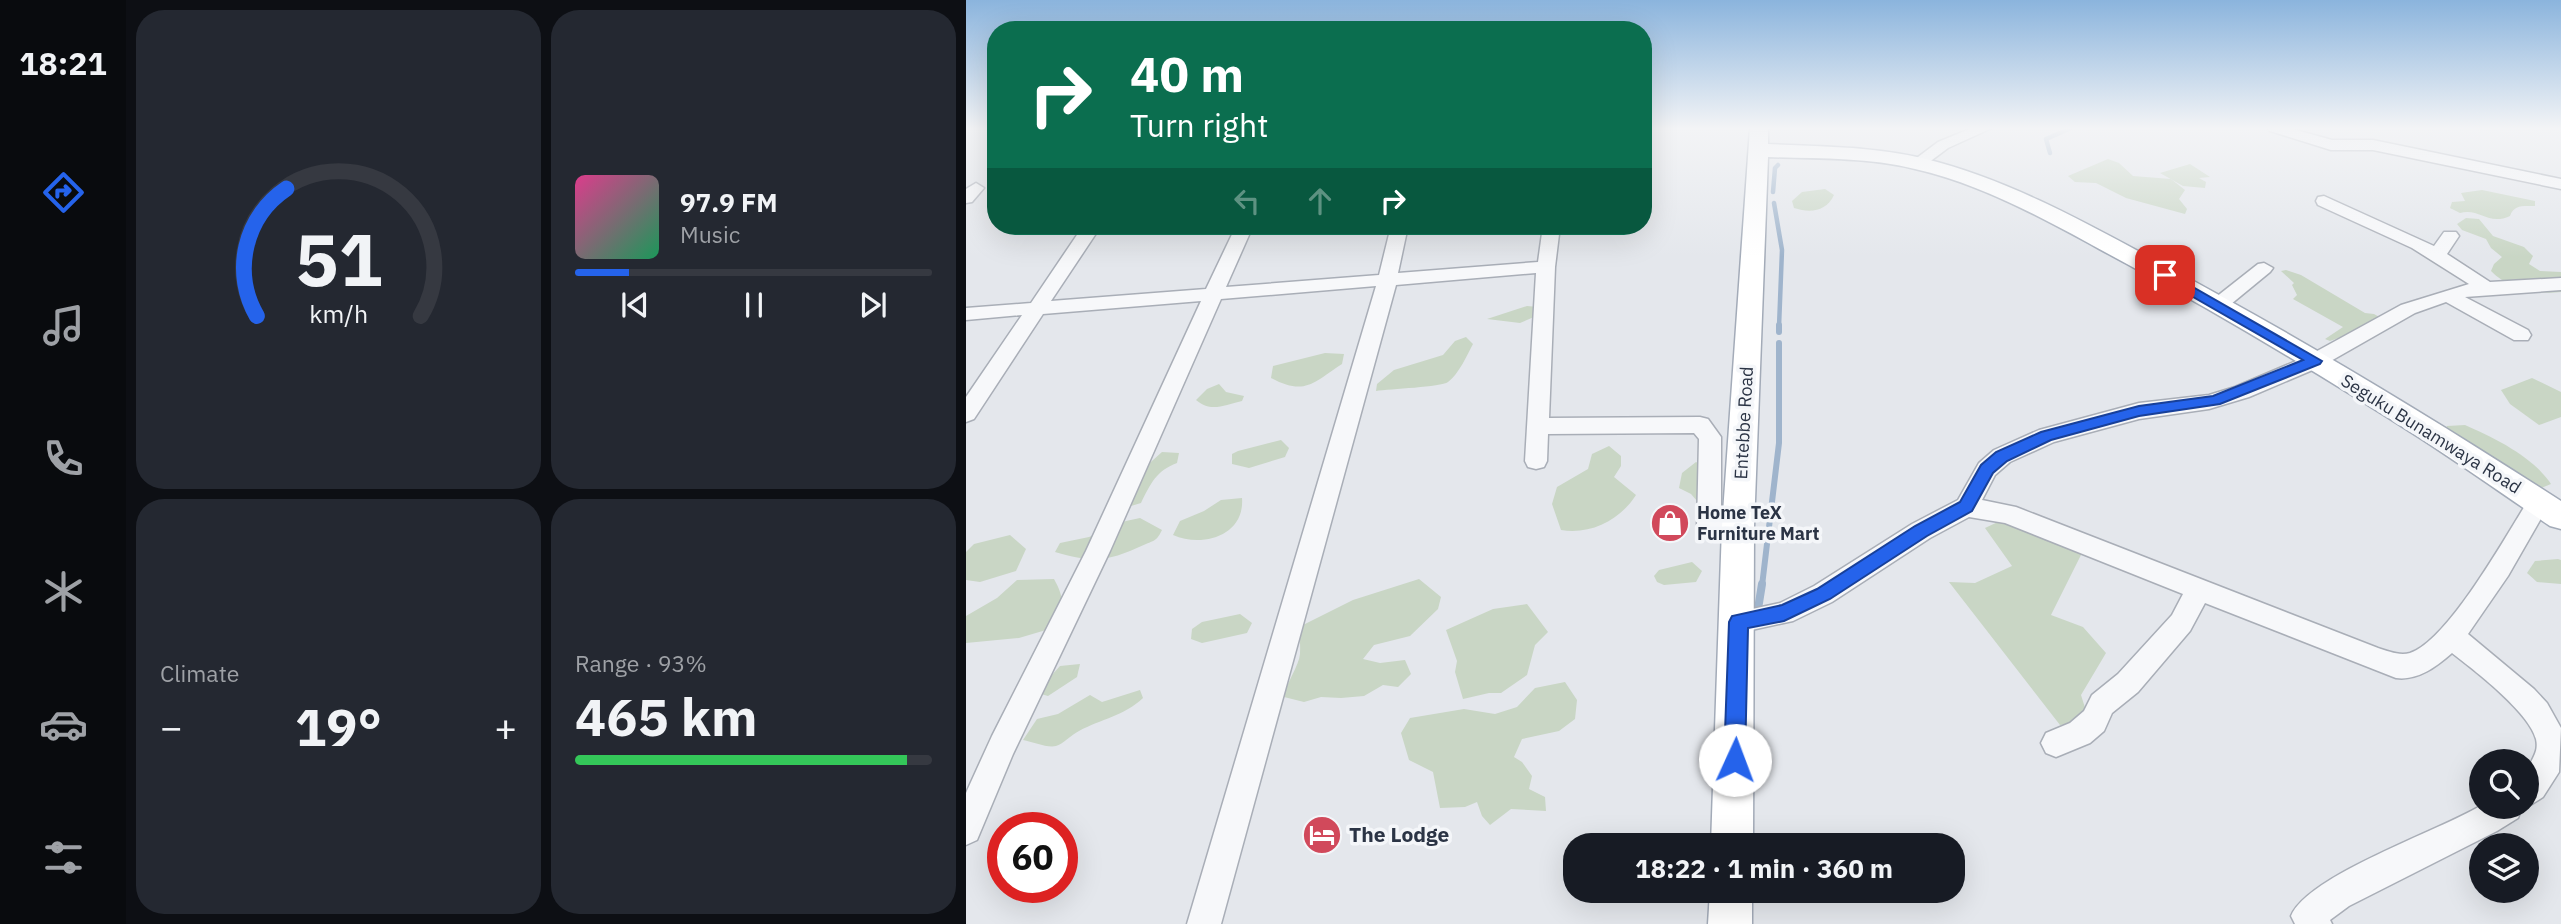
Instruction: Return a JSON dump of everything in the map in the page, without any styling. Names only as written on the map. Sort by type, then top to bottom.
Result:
[{"type":"main road","name":"Entebbe Road","points":[[1732,833],[1738,527],[1757,171]]},
{"type":"main road","name":"Seguku Bunamwaya Road","points":[[1942,171],[1975,182],[2069,223],[2218,305],[2473,458],[2550,510]]},
{"type":"main road","points":[[1730,924],[1731,903]]},
{"type":"street","points":[[2491,171],[2561,184]]},
{"type":"street","points":[[2324,201],[2380,224],[2437,255],[2486,288]]},
{"type":"street","points":[[966,414],[1086,235]]},
{"type":"street","points":[[966,829],[1002,746],[1098,551],[1240,235]]},
{"type":"street","points":[[1204,924],[1387,282],[1397,235]]},
{"type":"street","points":[[1536,461],[1546,267],[1551,235]]},
{"type":"street","points":[[2437,255],[2450,236]]},
{"type":"street","points":[[966,314],[1387,282],[1546,267]]},
{"type":"street","points":[[2218,305],[2264,268]]},
{"type":"street","points":[[1738,622],[1784,613],[1804,605],[1921,531],[1966,507],[1987,469],[2002,456],[2047,436],[2139,411],[2215,400],[2315,361],[2408,309],[2447,295],[2486,288],[2557,287]]},
{"type":"street","points":[[2447,295],[2521,335]]},
{"type":"street","points":[[1538,426],[1704,427],[1710,437],[1709,527],[1738,527]]},
{"type":"street","points":[[1966,507],[2008,514],[2398,666],[2410,666],[2424,660],[2451,636],[2550,510]]},
{"type":"street","points":[[2056,743],[2080,733],[2094,721],[2102,704],[2128,683],[2181,623],[2199,590]]},
{"type":"street","points":[[2451,636],[2493,668],[2541,719],[2551,740],[2550,759],[2539,781]]},
{"type":"street","points":[[2315,924],[2308,916],[2337,894],[2488,819]]},
{"type":"green space","points":[[2079,171],[2128,171],[2133,176],[2171,179],[2185,190],[2179,199],[2187,209],[2185,214],[2126,198],[2096,183],[2075,182],[2068,176]]},
{"type":"green space","points":[[2201,171],[2210,177],[2199,178],[2206,182],[2205,188],[2183,186],[2160,173]]},
{"type":"green space","points":[[1825,189],[1834,195],[1827,205],[1812,211],[1794,208],[1792,201],[1802,192]]},
{"type":"green space","points":[[2482,190],[2535,201],[2535,206],[2520,206],[2514,209],[2510,216],[2502,219],[2460,213],[2450,208],[2452,202],[2465,201],[2461,193]]},
{"type":"green space","points":[[2466,218],[2479,219],[2493,236],[2524,247],[2533,256],[2529,264],[2540,271],[2561,272],[2561,292],[2542,293],[2523,289],[2498,277],[2491,271],[2502,257],[2491,248],[2486,239],[2462,230],[2457,224]]},
{"type":"green space","points":[[2281,271],[2301,275],[2365,313],[2381,318],[2374,320],[2369,327],[2330,341],[2325,339],[2343,327],[2293,299],[2297,295],[2292,285],[2294,283]]},
{"type":"green space","points":[[1527,306],[1538,307],[1541,314],[1520,323],[1487,319]]},
{"type":"green space","points":[[1466,337],[1473,344],[1448,382],[1426,387],[1376,391],[1377,384],[1394,370],[1443,355],[1455,341]]},
{"type":"green space","points":[[1325,353],[1344,354],[1342,364],[1316,382],[1292,386],[1271,378],[1273,366]]},
{"type":"green space","points":[[2532,378],[2561,392],[2561,417],[2539,425],[2510,404],[2501,390]]},
{"type":"green space","points":[[1219,384],[1226,392],[1244,396],[1242,401],[1212,407],[1196,400],[1207,389]]},
{"type":"green space","points":[[2465,425],[2501,442],[2524,457],[2551,484],[2536,490],[2443,433],[2447,426]]},
{"type":"green space","points":[[1281,440],[1289,448],[1285,457],[1249,468],[1232,464],[1232,454],[1238,451]]},
{"type":"green space","points":[[1609,446],[1621,456],[1621,466],[1614,477],[1636,495],[1622,512],[1604,524],[1583,530],[1561,530],[1552,504],[1557,487],[1588,469],[1592,454]]},
{"type":"green space","points":[[1162,452],[1179,453],[1177,463],[1155,478],[1141,503],[1131,506],[1143,469]]},
{"type":"green space","points":[[1696,462],[1717,474],[1698,502],[1691,494],[1679,488],[1682,473]]},
{"type":"green space","points":[[1242,498],[1237,522],[1219,536],[1196,540],[1173,535],[1180,521],[1221,500]]},
{"type":"green space","points":[[1140,518],[1162,530],[1157,538],[1133,550],[1102,559],[1055,552],[1060,543],[1089,537]]},
{"type":"green space","points":[[2002,520],[2083,551],[2051,615],[2083,627],[2106,653],[2081,695],[2087,714],[2073,724],[2060,725],[1949,582],[1975,583],[2012,566],[1985,528]]},
{"type":"green space","points":[[1010,535],[1026,549],[1016,571],[980,582],[966,580],[966,552],[974,544]]},
{"type":"green space","points":[[2561,560],[2561,584],[2537,582],[2527,573],[2535,561]]},
{"type":"green space","points":[[1692,562],[1702,571],[1696,582],[1664,585],[1657,582],[1654,576],[1659,570]]},
{"type":"green space","points":[[1054,579],[1062,600],[1056,616],[1046,630],[1019,638],[966,643],[966,616],[997,598],[1017,580]]},
{"type":"green space","points":[[1419,579],[1441,597],[1438,609],[1410,636],[1374,645],[1363,659],[1380,663],[1405,660],[1411,674],[1398,687],[1383,685],[1364,696],[1321,697],[1304,702],[1284,697],[1299,659],[1303,625],[1353,600]]},
{"type":"green space","points":[[1527,604],[1548,632],[1535,645],[1527,675],[1501,693],[1463,699],[1455,672],[1457,661],[1446,630],[1493,609]]},
{"type":"green space","points":[[1240,614],[1252,623],[1247,633],[1202,643],[1191,639],[1192,629],[1202,622]]},
{"type":"green space","points":[[1080,664],[1077,677],[1048,696],[1041,694],[1041,687],[1060,666]]},
{"type":"green space","points":[[1565,682],[1577,700],[1575,719],[1559,731],[1522,739],[1514,757],[1522,762],[1532,776],[1529,789],[1545,797],[1546,811],[1511,809],[1490,825],[1482,816],[1477,802],[1465,807],[1440,808],[1433,772],[1409,760],[1401,733],[1410,718],[1464,709],[1495,714],[1517,707],[1535,688]]},
{"type":"green space","points":[[1140,690],[1143,698],[1136,704],[1079,731],[1059,745],[1048,746],[1023,740],[1037,719],[1058,714],[1090,695],[1102,702]]},
{"type":"waterway","points":[[1773,192],[1775,171]]},
{"type":"waterway","points":[[1774,203],[1782,250],[1779,327]]},
{"type":"waterway","points":[[1779,327],[1779,332]]},
{"type":"waterway","points":[[1762,586],[1779,443],[1779,343]]},
{"type":"waterway","points":[[1758,609],[1762,584]]},
{"type":"place","name":"Home TeX Furniture Mart","points":[[1670,523]]},
{"type":"place","name":"The Lodge","points":[[1322,835]]},
{"type":"route","points":[[1735,760],[1738,622],[1784,613],[1804,605],[1921,531],[1966,507],[1987,469],[2002,456],[2074,427],[2139,411],[2208,402],[2242,392],[2315,361],[2165,275]]}]
